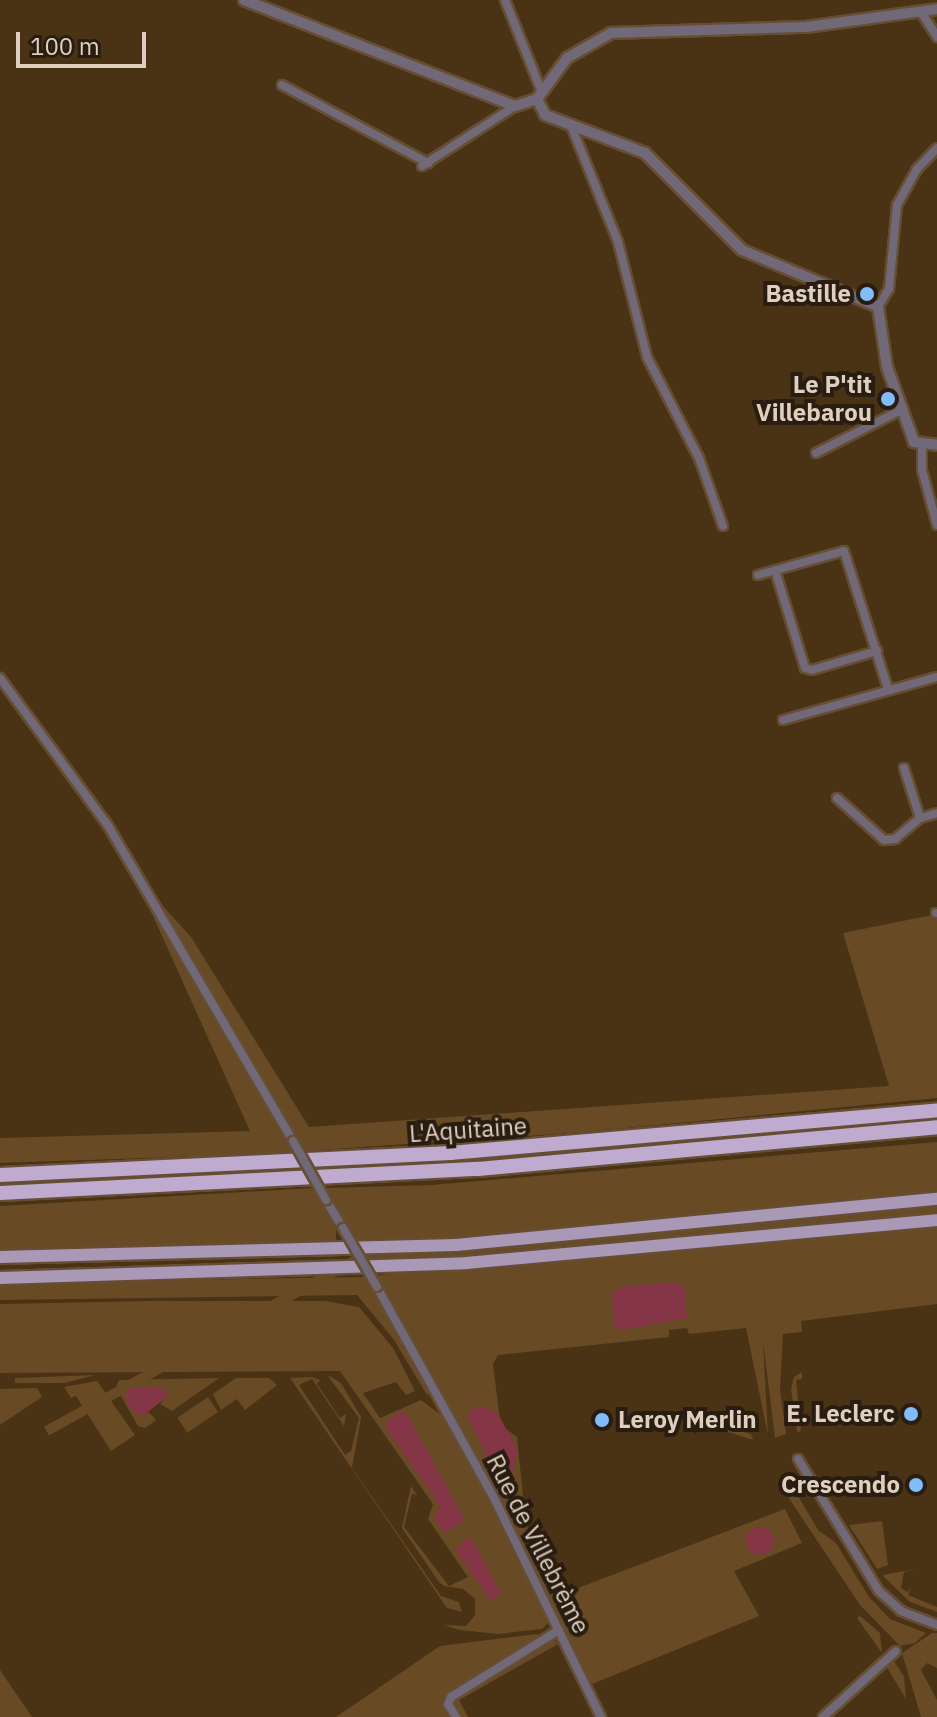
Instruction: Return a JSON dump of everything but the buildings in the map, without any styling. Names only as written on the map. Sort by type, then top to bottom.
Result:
[{"type":"highway","name":"L'Aquitaine","points":[[0,1175],[477,1151],[937,1110]]},
{"type":"highway","name":"L'Aquitaine","points":[[0,1193],[492,1168],[937,1127]]},
{"type":"main road","points":[[0,1257],[456,1245],[937,1199]]},
{"type":"main road","points":[[0,1278],[466,1263],[937,1220]]},
{"type":"street","points":[[244,0],[515,106]]},
{"type":"street","points":[[505,0],[545,115],[572,128],[645,153],[742,250],[878,307]]},
{"type":"street","points":[[282,85],[425,165],[515,106],[539,95],[577,50],[611,33],[786,29],[937,9]]},
{"type":"street","points":[[921,12],[937,37]]},
{"type":"street","points":[[572,128],[618,242],[647,357],[699,458],[723,526]]},
{"type":"street","points":[[937,148],[917,169],[897,205],[889,289],[878,307],[881,343],[914,442],[922,446],[937,445]]},
{"type":"street","points":[[816,453],[903,409]]},
{"type":"street","points":[[922,446],[922,470],[937,525]]},
{"type":"street","points":[[758,575],[844,551],[888,689]]},
{"type":"street","points":[[775,570],[805,668],[812,670],[877,651]]},
{"type":"street","points":[[783,720],[937,677]]},
{"type":"street","name":"Rue de Villebrème","points":[[0,678],[107,824],[293,1141],[435,1391],[601,1717]]},
{"type":"street","points":[[904,768],[920,818]]},
{"type":"street","points":[[837,798],[884,840],[900,836],[920,818],[937,813]]},
{"type":"street","points":[[798,1459],[879,1591],[901,1611],[937,1625]]},
{"type":"street","points":[[456,1717],[448,1704],[451,1697],[559,1630]]},
{"type":"street","points":[[823,1717],[896,1651]]},
{"type":"shaded area","points":[[151,893],[191,937],[309,1127],[889,1086],[843,933],[937,914],[937,1098],[585,1132],[304,1151]]},
{"type":"shaded area","points":[[144,896],[293,1153],[0,1163],[0,1138],[250,1131]]},
{"type":"shaded area","points":[[937,1142],[937,1194],[485,1237],[359,1244],[326,1188],[431,1185]]},
{"type":"shaded area","points":[[313,1188],[336,1229],[336,1245],[0,1253],[0,1206]]},
{"type":"shaded area","points":[[937,1205],[937,1214],[467,1258],[371,1264],[365,1255],[597,1239]]},
{"type":"shaded area","points":[[937,1225],[937,1304],[801,1321],[802,1332],[783,1334],[780,1389],[786,1434],[775,1438],[763,1341],[768,1435],[746,1328],[689,1334],[687,1328],[669,1330],[669,1337],[498,1355],[493,1364],[502,1426],[517,1437],[526,1524],[553,1589],[565,1593],[785,1509],[802,1543],[734,1571],[759,1616],[592,1684],[377,1275]]},
{"type":"shaded area","points":[[352,1256],[357,1265],[49,1435],[44,1427]]},
{"type":"shaded area","points":[[364,1277],[432,1392],[427,1395],[394,1340],[357,1295],[0,1300],[0,1283]]},
{"type":"shaded area","points":[[671,1282],[684,1285],[687,1318],[621,1330],[614,1326],[612,1293],[620,1287]]},
{"type":"shaded area","points":[[325,1301],[359,1307],[393,1348],[415,1391],[406,1395],[396,1382],[363,1393],[380,1418],[421,1400],[445,1418],[548,1613],[547,1624],[542,1629],[498,1634],[459,1630],[444,1625],[466,1626],[475,1615],[475,1599],[463,1589],[444,1586],[439,1582],[402,1528],[411,1486],[417,1495],[412,1494],[404,1527],[449,1586],[468,1577],[428,1519],[433,1504],[340,1371],[0,1373],[0,1304]]},
{"type":"shaded area","points":[[802,1372],[802,1379],[796,1380],[801,1431],[797,1432],[791,1389],[794,1377]]},
{"type":"shaded area","points":[[95,1375],[65,1383],[15,1383],[15,1378]]},
{"type":"shaded area","points":[[328,1376],[341,1383],[361,1417],[352,1468],[441,1596],[459,1602],[462,1612],[447,1608],[290,1378],[312,1377],[320,1380],[317,1384],[340,1418],[346,1414],[344,1426],[312,1379],[299,1385],[345,1455],[351,1451],[359,1418]]},
{"type":"shaded area","points":[[219,1378],[172,1411],[160,1404],[168,1395],[144,1415],[149,1412],[156,1420],[145,1428],[138,1426],[116,1387],[119,1380]]},
{"type":"shaded area","points":[[236,1378],[269,1378],[277,1385],[245,1410],[237,1399],[221,1410],[213,1394]]},
{"type":"shaded area","points":[[97,1381],[135,1435],[111,1451],[76,1396],[71,1398],[64,1387]]},
{"type":"shaded area","points":[[161,1387],[168,1396],[144,1415],[135,1414],[124,1397],[130,1388]]},
{"type":"shaded area","points":[[37,1388],[42,1397],[0,1425],[0,1389]]},
{"type":"shaded area","points":[[208,1397],[218,1412],[187,1433],[177,1418]]},
{"type":"shaded area","points":[[477,1405],[496,1411],[517,1448],[511,1482],[498,1480],[467,1415]]},
{"type":"shaded area","points":[[674,1410],[751,1434],[753,1440],[673,1414]]},
{"type":"shaded area","points":[[400,1412],[407,1414],[465,1520],[444,1533],[434,1518],[440,1506],[386,1428],[388,1420]]},
{"type":"shaded area","points":[[794,1489],[818,1530],[836,1543],[869,1597],[890,1619],[926,1633],[915,1643],[900,1646],[860,1605],[786,1494]]},
{"type":"shaded area","points":[[882,1521],[888,1565],[877,1569],[849,1525]]},
{"type":"shaded area","points":[[760,1527],[770,1531],[774,1541],[770,1551],[760,1555],[750,1551],[746,1541],[750,1531]]},
{"type":"shaded area","points":[[470,1536],[501,1593],[492,1602],[455,1550]]},
{"type":"shaded area","points":[[916,1569],[904,1572],[901,1588],[907,1592],[911,1588],[908,1595],[937,1607],[937,1612],[910,1602],[882,1575]]},
{"type":"shaded area","points":[[860,1616],[880,1633],[882,1653],[857,1618]]},
{"type":"shaded area","points":[[932,1633],[937,1633],[937,1668],[927,1663],[921,1670],[937,1700],[937,1717],[921,1717],[902,1653]]},
{"type":"shaded area","points":[[537,1634],[560,1643],[459,1700],[468,1717],[336,1717],[440,1646]]},
{"type":"shaded area","points":[[893,1660],[904,1676],[906,1699],[886,1666]]},
{"type":"shaded area","points":[[0,1670],[32,1717],[0,1717]]},
{"type":"place","name":"Bastille","points":[[867,294]]},
{"type":"place","name":"Le P'tit Villebarou","points":[[888,399]]},
{"type":"place","name":"E. Leclerc","points":[[911,1414]]},
{"type":"place","name":"Leroy Merlin","points":[[602,1420]]},
{"type":"place","name":"Crescendo","points":[[916,1485]]}]
